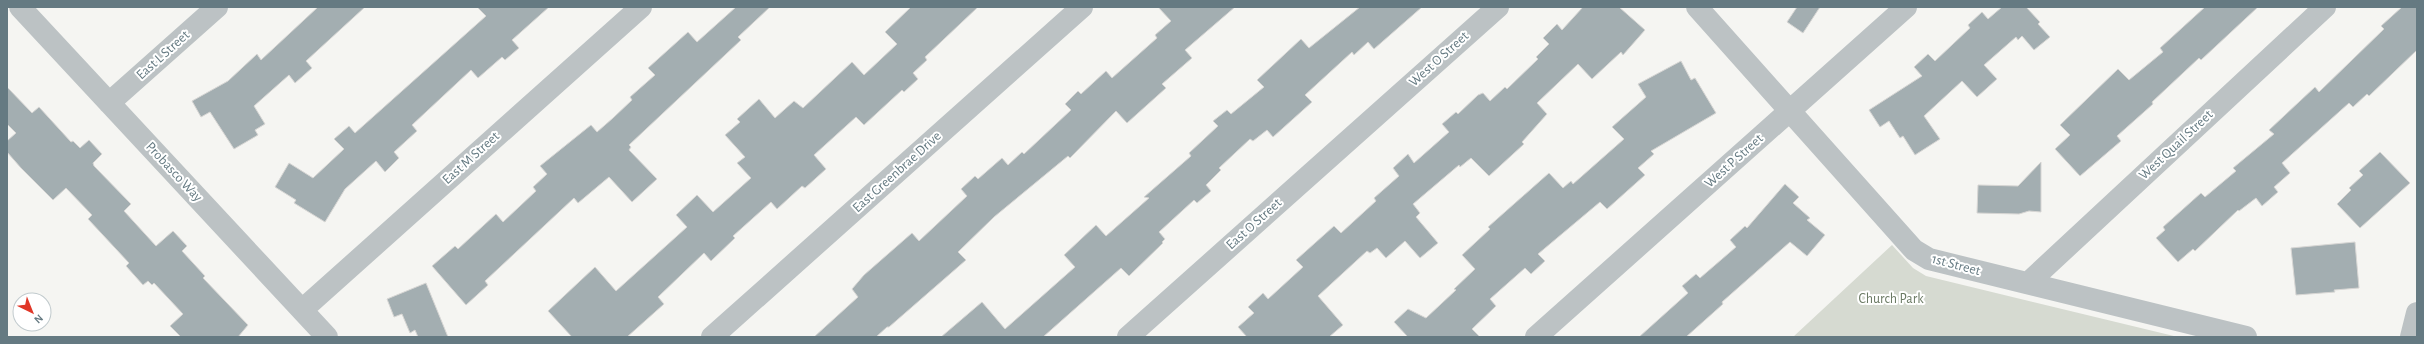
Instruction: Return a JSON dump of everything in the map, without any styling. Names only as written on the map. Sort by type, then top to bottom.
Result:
[{"type":"street","name":"Probasco Way","points":[[20,7],[327,337]]},
{"type":"street","name":"East L Street","points":[[109,103],[217,7]]},
{"type":"street","name":"East M Street","points":[[302,310],[641,7]]},
{"type":"street","name":"East Greenbrae Drive","points":[[712,337],[1082,7]]},
{"type":"street","name":"West O Street","points":[[1380,112],[1498,7]]},
{"type":"street","name":"1st Street","points":[[1697,7],[1914,250],[1929,259],[2246,337]]},
{"type":"street","name":"West P Street","points":[[1536,337],[1906,7]]},
{"type":"street","name":"West Quail Street","points":[[2028,283],[2325,7]]},
{"type":"street","name":"East O Street","points":[[1128,337],[1380,112]]},
{"type":"street","points":[[2411,337],[2417,313]]},
{"type":"green space","name":"Church Park","points":[[1892,245],[1913,268],[1926,276],[2178,337],[1793,337]]},
{"type":"building","points":[[318,7],[365,7],[306,61],[312,68],[295,83],[289,75],[254,106],[265,124],[255,130],[258,135],[234,149],[210,112],[201,117],[192,101],[228,81],[257,54],[261,60]]},
{"type":"building","points":[[477,7],[549,7],[512,40],[519,48],[505,60],[502,57],[478,78],[471,70],[412,125],[417,131],[394,152],[399,158],[385,172],[376,161],[345,189],[325,222],[294,203],[296,200],[275,187],[289,163],[313,178],[344,149],[334,139],[349,126],[355,133],[486,16]]},
{"type":"building","points":[[736,7],[770,7],[738,37],[741,40],[629,145],[631,147],[629,150],[657,179],[632,202],[609,177],[578,203],[574,198],[485,281],[488,285],[466,305],[432,266],[455,246],[458,249],[496,214],[503,222],[536,191],[533,187],[547,174],[540,166],[591,125],[597,132],[613,118],[632,100],[630,97],[655,75],[648,68],[688,32],[697,42]]},
{"type":"building","points":[[911,7],[978,7],[925,57],[927,60],[913,73],[918,79],[904,92],[902,90],[864,125],[856,117],[814,155],[826,169],[805,188],[802,186],[777,209],[771,202],[733,236],[735,238],[711,261],[704,253],[658,297],[664,304],[627,337],[572,337],[548,311],[595,267],[616,291],[687,227],[676,215],[697,195],[713,212],[751,178],[737,163],[745,157],[725,135],[740,122],[737,119],[759,99],[775,118],[794,101],[803,108],[852,62],[864,75],[897,44],[885,32]]},
{"type":"building","points":[[1158,7],[1235,7],[1185,50],[1192,58],[1162,84],[1166,88],[1127,123],[1116,111],[1070,158],[1068,156],[994,217],[958,252],[966,260],[889,327],[887,327],[876,337],[814,337],[858,297],[852,289],[864,275],[912,233],[919,241],[967,196],[961,189],[975,176],[978,179],[1002,158],[1008,165],[1022,152],[1024,154],[1071,110],[1065,104],[1078,91],[1081,94],[1106,71],[1112,78],[1157,38],[1155,35],[1171,21]]},
{"type":"building","points":[[1360,7],[1422,7],[1374,49],[1368,42],[1354,55],[1352,52],[1305,95],[1312,102],[1273,137],[1267,130],[1253,141],[1250,139],[1219,168],[1221,170],[1206,185],[1211,191],[1197,203],[1194,200],[1159,232],[1165,239],[1162,242],[1163,243],[1129,276],[1121,268],[1043,337],[941,337],[982,302],[1005,329],[1075,267],[1064,255],[1096,225],[1106,236],[1149,198],[1144,197],[1191,156],[1189,153],[1218,126],[1213,121],[1227,110],[1231,114],[1264,87],[1257,80],[1301,39],[1309,48]]},
{"type":"building","points":[[1583,7],[1619,7],[1645,30],[1623,55],[1621,52],[1592,79],[1578,64],[1537,103],[1547,114],[1522,142],[1524,144],[1489,176],[1471,158],[1460,167],[1459,165],[1413,204],[1420,213],[1416,217],[1438,243],[1420,258],[1405,241],[1386,258],[1377,248],[1370,253],[1367,251],[1318,296],[1343,325],[1329,337],[1247,337],[1238,327],[1254,313],[1248,307],[1263,293],[1268,299],[1303,267],[1296,260],[1334,226],[1341,233],[1376,201],[1374,198],[1399,176],[1393,168],[1408,154],[1414,163],[1449,132],[1442,124],[1456,112],[1458,114],[1478,95],[1483,93],[1490,101],[1505,87],[1507,89],[1538,59],[1536,57],[1549,44],[1543,38],[1557,24],[1562,30]]},
{"type":"building","points":[[1797,7],[1820,7],[1803,33],[1787,22]]},
{"type":"building","points":[[2002,7],[2026,7],[2040,22],[2038,24],[2050,37],[2034,50],[2022,36],[2018,40],[2016,37],[1984,65],[1997,79],[1977,97],[1962,81],[1924,116],[1940,139],[1915,155],[1903,136],[1900,138],[1889,121],[1880,127],[1869,110],[1922,76],[1914,67],[1928,54],[1935,61],[1970,28],[1968,25],[1982,12],[1988,19]]},
{"type":"building","points":[[2205,7],[2258,7],[2201,60],[2199,58],[2152,102],[2153,104],[2117,136],[2121,141],[2080,176],[2055,149],[2070,135],[2060,125],[2118,69],[2129,80],[2163,52],[2160,48]]},
{"type":"building","points":[[2402,7],[2417,7],[2417,50],[2369,96],[2367,94],[2353,107],[2349,103],[2282,163],[2290,173],[2274,187],[2278,192],[2262,206],[2256,198],[2239,211],[2238,210],[2195,251],[2193,249],[2178,262],[2156,238],[2165,230],[2163,227],[2201,193],[2205,197],[2236,171],[2233,168],[2274,134],[2269,130],[2315,87],[2319,92],[2384,29],[2381,26]]},
{"type":"building","points":[[1681,61],[1691,80],[1695,78],[1716,113],[1651,151],[1654,154],[1638,168],[1645,175],[1607,209],[1600,202],[1538,254],[1545,261],[1531,274],[1525,268],[1490,299],[1496,306],[1472,329],[1480,337],[1406,337],[1407,336],[1394,322],[1408,309],[1426,318],[1456,290],[1454,289],[1475,269],[1462,255],[1490,229],[1488,227],[1549,173],[1563,188],[1571,181],[1573,184],[1624,139],[1612,127],[1646,97],[1638,84]]},
{"type":"building","points":[[7,87],[32,113],[39,107],[71,142],[73,141],[80,148],[89,140],[102,154],[93,163],[94,166],[131,204],[124,211],[156,246],[173,231],[187,246],[182,251],[205,276],[203,278],[248,325],[238,337],[181,337],[170,326],[183,314],[154,283],[152,285],[148,281],[143,285],[126,266],[129,263],[88,219],[92,215],[66,188],[53,200],[21,168],[7,152],[7,141],[16,133],[7,124]]},
{"type":"building","points":[[2380,152],[2410,183],[2360,228],[2337,204],[2351,190],[2349,188],[2363,175],[2359,171]]},
{"type":"building","points":[[2041,162],[2041,212],[2029,211],[2019,214],[1977,213],[1978,185],[2018,186]]},
{"type":"building","points":[[1785,184],[1799,197],[1793,203],[1810,218],[1807,220],[1825,235],[1807,256],[1790,242],[1722,302],[1723,304],[1686,337],[1639,337],[1688,293],[1682,286],[1696,274],[1700,278],[1736,247],[1730,240],[1745,226],[1747,228]]},
{"type":"building","points":[[2355,242],[2359,288],[2334,290],[2335,292],[2296,295],[2291,248]]},
{"type":"building","points":[[426,283],[448,337],[418,337],[415,330],[410,333],[402,314],[394,317],[387,299]]}]
